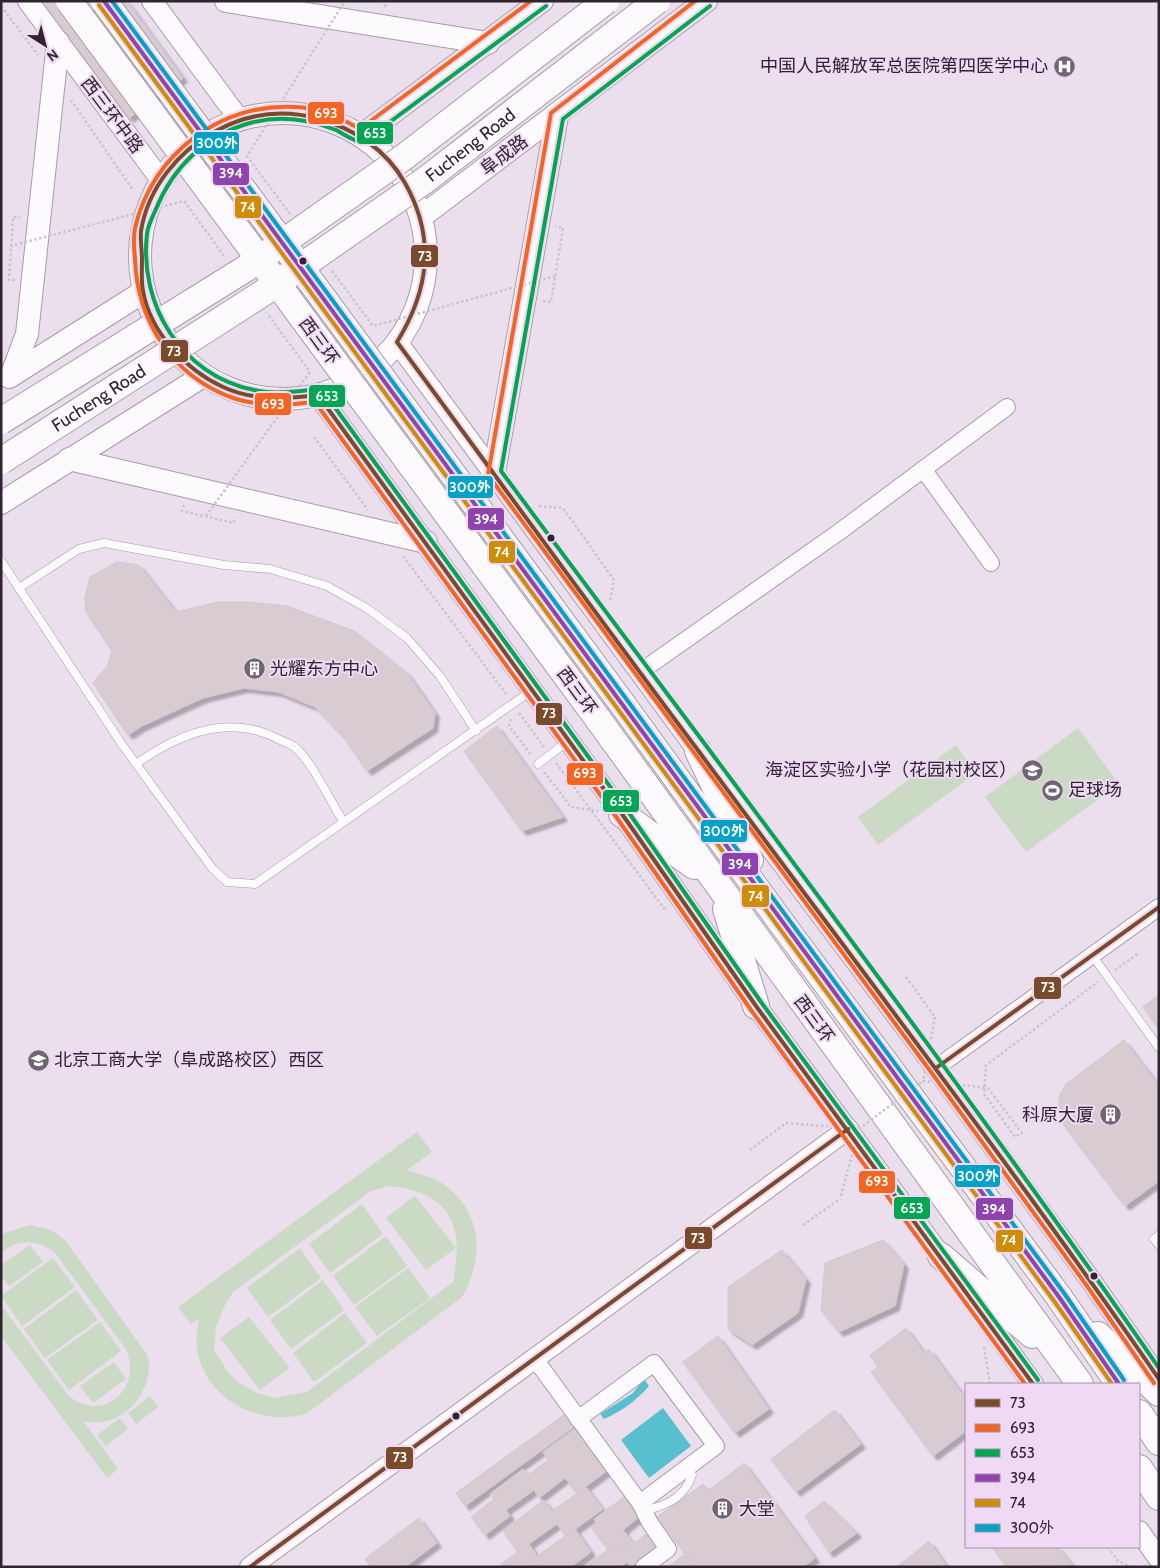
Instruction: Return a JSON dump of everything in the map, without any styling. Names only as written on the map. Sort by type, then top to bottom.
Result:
[{"type":"highway","name":"西三环","points":[[69,1],[598,719],[1074,1376]]},
{"type":"highway","name":"西三环","points":[[104,1],[621,702],[780,921],[1059,1297],[1118,1383]]},
{"type":"highway","name":"Fucheng Road","points":[[1,421],[253,263],[404,158],[606,1]]},
{"type":"highway","name":"Fucheng Road","points":[[1,461],[263,293],[424,181],[651,11]]},
{"type":"highway","points":[[698,751],[780,921]]},
{"type":"highway","points":[[622,814],[716,884],[756,1006]]},
{"type":"highway","points":[[941,1256],[1074,1376]]},
{"type":"highway","points":[[1059,1297],[1159,1393]]},
{"type":"highway","points":[[1140,1414],[1159,1442]]},
{"type":"highway","points":[[1140,1469],[1159,1497]]},
{"type":"main road","points":[[226,1],[488,43]]},
{"type":"main road","points":[[361,136],[542,1]]},
{"type":"main road","name":"阜成路","points":[[421,217],[492,159],[557,116],[700,3]]},
{"type":"main road","points":[[7,378],[27,334],[58,42]]},
{"type":"main road","points":[[270,113],[298,113],[333,121],[361,136],[380,150],[397,169],[411,192],[421,217],[426,242],[425,275],[415,311],[398,342],[364,374],[318,395],[284,400],[252,396],[224,387],[203,376],[178,354],[158,327],[143,292],[141,232],[154,194],[161,180],[183,153],[204,136],[239,119],[270,113]]},
{"type":"main road","points":[[494,473],[557,116]]},
{"type":"main road","points":[[7,378],[143,292]]},
{"type":"main road","name":"Fucheng Road","points":[[1,503],[203,376]]},
{"type":"main road","points":[[69,459],[426,542]]},
{"type":"street","name":"西三环中路","points":[[28,1],[161,180]]},
{"type":"street","points":[[152,1],[239,119]]},
{"type":"street","points":[[398,342],[698,751],[929,1075],[1092,1282],[1159,1379]]},
{"type":"street","points":[[318,395],[533,689],[756,1006],[854,1129],[941,1256],[1032,1383]]},
{"type":"street","points":[[640,672],[839,532],[1007,407]]},
{"type":"street","points":[[923,469],[992,563]]},
{"type":"street","points":[[929,1075],[1159,907]]},
{"type":"street","points":[[250,1567],[535,1358],[854,1129]]},
{"type":"street","points":[[535,1358],[640,1502],[650,1523],[668,1549],[644,1567]]},
{"type":"street","points":[[578,1419],[654,1363],[716,1446],[640,1502]]},
{"type":"street","points":[[1140,1532],[1159,1559]]},
{"type":"lane","points":[[481,144],[651,11]]},
{"type":"lane","points":[[19,588],[79,548],[104,543],[224,565],[270,569],[327,586],[368,609],[407,638],[440,676],[476,730]]},
{"type":"lane","points":[[1,561],[136,764],[212,868],[227,882],[255,884],[343,821],[513,705],[533,689]]},
{"type":"lane","points":[[136,764],[161,746],[187,734],[226,726],[264,731],[294,747],[313,772],[343,821]]},
{"type":"lane","points":[[538,764],[569,740]]},
{"type":"lane","points":[[1092,955],[1159,1048]]},
{"type":"lane","points":[[1159,1235],[1154,1238],[1159,1245]]},
{"type":"path","points":[[291,216],[247,156],[345,1]]},
{"type":"path","points":[[10,246],[184,201],[229,262]]},
{"type":"path","points":[[9,280],[13,217]]},
{"type":"path","points":[[551,302],[563,228]]},
{"type":"path","points":[[329,267],[373,326],[556,276]]},
{"type":"path","points":[[206,516],[310,372],[267,313]]},
{"type":"path","points":[[314,437],[670,917]]},
{"type":"path","points":[[517,504],[563,508],[614,580],[606,625]]},
{"type":"path","points":[[182,511],[234,522]]},
{"type":"path","points":[[750,1150],[786,1123],[854,1129],[929,1075],[988,1088],[1022,1134],[1015,1137],[984,1094],[986,1065],[1139,953]]},
{"type":"path","points":[[906,977],[935,1017],[929,1075]]},
{"type":"path","points":[[803,1225],[840,1199],[854,1129]]},
{"type":"path","points":[[1109,1548],[1118,1561],[1131,1567]]},
{"type":"green space","name":"足球场","points":[[1078,728],[1119,784],[1026,852],[985,797]]},
{"type":"green space","points":[[956,745],[976,773],[878,845],[858,817]]},
{"type":"green space","points":[[417,1132],[432,1152],[407,1170],[440,1182],[454,1193],[465,1206],[472,1220],[476,1235],[474,1266],[462,1297],[306,1414],[284,1417],[262,1415],[242,1408],[224,1396],[210,1381],[201,1363],[197,1342],[199,1319],[191,1324],[178,1307]],"holes":[[[389,1186],[427,1196],[440,1204],[449,1215],[454,1228],[456,1244],[453,1282],[307,1392],[275,1398],[257,1393],[238,1382],[227,1371],[214,1349],[216,1327],[224,1307],[233,1292],[371,1191]]]},
{"type":"green space","points":[[415,1196],[456,1248],[426,1270],[386,1218]]},
{"type":"green space","points":[[362,1204],[383,1234],[330,1273],[309,1244]]},
{"type":"green space","points":[[30,1225],[51,1230],[65,1240],[148,1356],[149,1365],[146,1384],[131,1408],[111,1420],[84,1422],[118,1469],[107,1478],[1,1336],[1,1305],[68,1395],[81,1403],[94,1406],[106,1404],[117,1397],[125,1388],[129,1376],[130,1362],[125,1348],[56,1254],[43,1245],[28,1242],[14,1245],[1,1253],[1,1234]]},
{"type":"green space","points":[[386,1236],[407,1266],[354,1305],[333,1276]]},
{"type":"green space","points":[[30,1245],[43,1262],[9,1286],[1,1276],[1,1265]]},
{"type":"green space","points":[[300,1248],[321,1278],[268,1317],[247,1288]]},
{"type":"green space","points":[[53,1258],[75,1287],[22,1326],[1,1296]]},
{"type":"green space","points":[[408,1268],[430,1298],[377,1336],[355,1307]]},
{"type":"green space","points":[[323,1280],[344,1310],[291,1349],[270,1320]]},
{"type":"green space","points":[[76,1290],[98,1320],[45,1358],[24,1329]]},
{"type":"green space","points":[[345,1313],[367,1343],[314,1382],[293,1353]]},
{"type":"green space","points":[[249,1317],[290,1368],[260,1390],[220,1338]]},
{"type":"green space","points":[[100,1322],[121,1351],[69,1390],[47,1360]]},
{"type":"green space","points":[[114,1362],[126,1379],[93,1403],[80,1386]]},
{"type":"green space","points":[[150,1396],[158,1407],[136,1424],[128,1413]]},
{"type":"green space","points":[[120,1418],[128,1429],[106,1446],[97,1435]]},
{"type":"water","points":[[644,1379],[649,1386],[639,1396],[617,1413],[604,1419],[600,1414],[633,1393]]},
{"type":"water","points":[[663,1408],[691,1446],[649,1478],[621,1440]]},
{"type":"building","points":[[43,1],[127,1],[183,78],[129,118]]},
{"type":"building","name":"光耀东方中心","points":[[117,562],[139,565],[176,612],[218,602],[249,602],[287,606],[354,631],[407,673],[435,713],[433,728],[367,771],[342,735],[315,707],[278,692],[244,688],[203,698],[142,726],[128,735],[93,683],[108,665],[112,651],[86,612],[85,598],[90,577]]},
{"type":"building","points":[[497,726],[563,817],[522,831],[464,751]]},
{"type":"building","points":[[1159,995],[1159,1029],[1143,1007]]},
{"type":"building","name":"科原大厦","points":[[1124,1040],[1159,1086],[1159,1181],[1125,1206],[1063,1124],[1059,1106],[1059,1096],[1066,1084]]},
{"type":"building","points":[[883,1240],[904,1264],[895,1306],[839,1332],[821,1310],[825,1263]]},
{"type":"building","points":[[782,1250],[806,1279],[798,1313],[752,1345],[728,1329],[728,1287]]},
{"type":"building","points":[[906,1328],[924,1353],[929,1349],[965,1398],[965,1432],[933,1456],[871,1372],[878,1367],[870,1355]]},
{"type":"building","points":[[718,1336],[769,1409],[735,1433],[683,1362]]},
{"type":"building","points":[[835,1410],[861,1444],[796,1492],[771,1459]]},
{"type":"building","points":[[565,1414],[574,1427],[465,1506],[456,1493]]},
{"type":"building","points":[[576,1428],[608,1470],[577,1493],[565,1478],[539,1498],[534,1490],[506,1510],[510,1516],[485,1535],[471,1517],[494,1499],[490,1494],[523,1469],[528,1475],[548,1460],[543,1452]]},
{"type":"building","name":"大堂","points":[[744,1463],[815,1558],[803,1567],[695,1567],[657,1517],[703,1484],[708,1491]]},
{"type":"building","points":[[586,1487],[603,1509],[566,1536],[557,1524],[529,1544],[537,1556],[533,1559],[539,1567],[503,1567],[501,1564],[518,1552],[503,1531],[544,1500],[552,1511]]},
{"type":"building","points":[[624,1497],[639,1517],[623,1530],[633,1543],[621,1553],[615,1544],[608,1549],[591,1527],[596,1522],[594,1519]]},
{"type":"building","points":[[824,1501],[857,1533],[829,1553],[805,1516]]},
{"type":"building","points":[[419,1518],[437,1543],[405,1567],[371,1567],[365,1559]]},
{"type":"building","points":[[575,1529],[591,1552],[571,1567],[539,1567],[533,1559]]},
{"type":"building","points":[[646,1534],[656,1547],[631,1567],[627,1562],[621,1567],[589,1567],[589,1564],[615,1544],[621,1553]]},
{"type":"building","points":[[929,1541],[947,1567],[897,1567]]},
{"type":"building","points":[[993,1548],[1059,1548],[1072,1565],[1006,1567]]},
{"type":"building","points":[[685,1554],[695,1567],[668,1567]]},
{"type":"transit line","name":"394","points":[[104,1],[1059,1297],[1118,1383]]},
{"type":"transit line","name":"300外","points":[[112,1],[1064,1293],[1124,1380]]},
{"type":"transit line","name":"693","points":[[531,1],[360,129],[337,117],[313,109],[296,107],[268,108],[242,113],[217,124],[194,138],[174,156],[157,177],[144,201],[135,228],[134,247],[137,281],[143,303],[151,324],[162,343],[176,361],[192,376],[211,388],[233,398],[253,403],[315,402],[617,818],[751,1010],[1024,1383]]},
{"type":"transit line","name":"693","points":[[695,1],[551,113],[488,475],[931,1072],[1087,1286],[1154,1383]]},
{"type":"transit line","name":"74","points":[[99,5],[1054,1301],[1111,1383]]},
{"type":"transit line","name":"653","points":[[546,6],[363,142],[356,141],[336,130],[315,123],[294,119],[272,119],[234,128],[205,144],[182,166],[172,180],[163,194],[148,227],[146,260],[150,286],[158,311],[170,333],[186,353],[205,369],[228,382],[254,390],[269,392],[318,389],[323,391],[627,810],[761,1002],[1038,1380]]},
{"type":"transit line","name":"653","points":[[710,6],[563,119],[501,471],[834,917],[998,1141],[1159,1368]]},
{"type":"transit line","name":"73","points":[[1032,1383],[756,1006],[622,814],[318,395],[270,398],[234,392],[209,380],[196,371],[183,360],[162,335],[153,321],[143,291],[141,231],[150,200],[167,172],[177,160],[202,139],[228,125],[252,117],[277,114],[303,115],[330,122],[355,134],[378,150],[397,171],[415,203],[425,244],[425,264],[422,283],[408,322],[397,342],[624,651],[990,1142],[1159,1379]]},
{"type":"transit line","name":"73","points":[[936,1068],[1159,907]]},
{"type":"transit line","name":"73","points":[[250,1567],[848,1129]]},
{"type":"place","name":"中国人民解放军总医院第四医学中心","points":[[1064,66]]},
{"type":"place","name":"光耀东方中心","points":[[254,669]]},
{"type":"place","name":"海淀区实验小学（花园村校区）","points":[[1033,770]]},
{"type":"place","name":"足球场","points":[[1052,790]]},
{"type":"place","name":"北京工商大学（阜成路校区）西区","points":[[38,1060]]},
{"type":"place","name":"科原大厦","points":[[1110,1115]]},
{"type":"place","name":"大堂","points":[[723,1509]]}]
